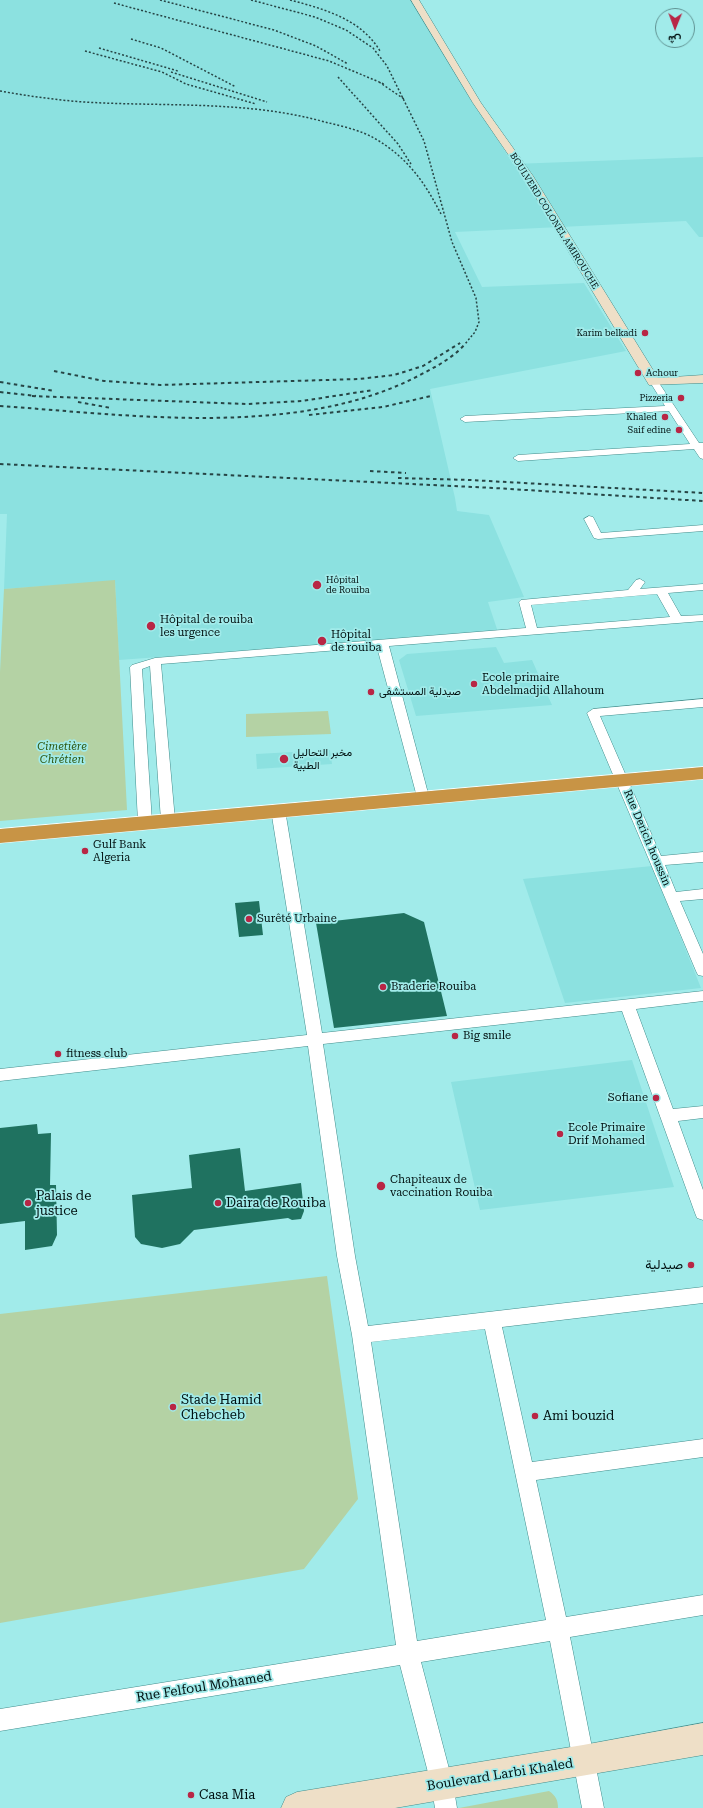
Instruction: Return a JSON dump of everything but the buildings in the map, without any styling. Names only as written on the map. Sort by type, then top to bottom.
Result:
[{"type":"highway","points":[[0,836],[703,773]]},
{"type":"main road","name":"BOULVERD COLONEL AMIROUCHE","points":[[415,0],[477,104],[528,176],[652,379]]},
{"type":"main road","points":[[652,379],[703,373]]},
{"type":"main road","points":[[652,379],[703,379]]},
{"type":"main road","name":"Boulevard Larbi Khaled","points":[[297,1808],[444,1796],[584,1761],[703,1739]]},
{"type":"street","points":[[652,379],[671,408],[700,446],[703,456]]},
{"type":"street","points":[[465,420],[671,408]]},
{"type":"street","points":[[518,458],[700,446]]},
{"type":"street","points":[[589,519],[598,536],[703,528]]},
{"type":"street","points":[[631,593],[640,582]]},
{"type":"street","points":[[533,632],[525,602],[703,587]]},
{"type":"street","points":[[661,590],[677,620]]},
{"type":"street","points":[[144,822],[136,667],[155,661],[703,618]]},
{"type":"street","points":[[382,643],[423,797]]},
{"type":"street","points":[[155,661],[168,820]]},
{"type":"street","name":"Rue Derich houssin","points":[[703,703],[594,713],[703,971]]},
{"type":"street","points":[[278,810],[315,1039],[346,1256],[361,1335],[408,1654],[444,1796]]},
{"type":"street","points":[[656,861],[703,857]]},
{"type":"street","points":[[672,897],[703,894]]},
{"type":"street","points":[[0,1075],[703,996]]},
{"type":"street","points":[[627,1004],[703,1213]]},
{"type":"street","points":[[667,1116],[703,1112]]},
{"type":"street","points":[[361,1335],[703,1296]]},
{"type":"street","points":[[492,1321],[558,1629],[593,1808]]},
{"type":"street","points":[[524,1472],[703,1448]]},
{"type":"street","name":"Rue Felfoul Mohamed","points":[[0,1720],[703,1605]]},
{"type":"shaded area","points":[[0,0],[410,0],[513,164],[703,157],[703,237],[699,237],[686,221],[455,232],[482,287],[584,283],[626,351],[430,389],[457,511],[489,515],[524,597],[488,602],[498,632],[119,660],[115,581],[4,589],[7,514],[0,514]]},
{"type":"shaded area","name":"Ecole primaire Abdelmadjid Allahoum","points":[[496,647],[504,663],[532,660],[552,705],[416,716],[399,660],[407,654]]},
{"type":"shaded area","points":[[330,750],[332,764],[257,769],[256,754]]},
{"type":"shaded area","points":[[652,866],[701,988],[565,1003],[523,879]]},
{"type":"shaded area","name":"Ecole Primaire Drif Mohamed","points":[[632,1060],[674,1187],[480,1210],[451,1082]]},
{"type":"green space","name":"Cimetière Chrétien","points":[[115,580],[127,810],[0,821],[0,672],[4,589]]},
{"type":"green space","points":[[328,711],[331,734],[246,737],[246,714]]},
{"type":"green space","name":"Stade Hamid Chebcheb","points":[[327,1276],[358,1499],[304,1569],[0,1623],[0,1314]]},
{"type":"green space","points":[[549,1791],[556,1798],[558,1808],[459,1808]]},
{"type":"railway","points":[[160,0],[274,30],[316,46],[348,64]]},
{"type":"railway","points":[[251,0],[315,17],[346,30],[373,48],[387,66],[403,98]]},
{"type":"railway","points":[[290,0],[316,7],[352,23],[363,31],[380,51]]},
{"type":"railway","points":[[114,3],[329,61],[384,84]]},
{"type":"railway","points":[[131,39],[161,48],[236,87]]},
{"type":"railway","points":[[99,48],[178,71]]},
{"type":"railway","points":[[85,51],[162,72],[186,84],[256,104]]},
{"type":"railway","points":[[171,72],[267,102]]},
{"type":"railway","points":[[338,77],[398,144],[411,164]]},
{"type":"railway","points":[[379,82],[403,98]]},
{"type":"railway","points":[[0,91],[42,98],[84,102],[235,107],[265,110],[295,115],[357,130],[386,145],[396,153],[421,180],[441,214]]},
{"type":"railway","points":[[403,98],[424,141],[452,242],[476,298],[479,322],[475,332],[465,344]]},
{"type":"railway","points":[[54,371],[104,381],[160,385],[359,379],[394,375],[423,366],[460,343],[459,344]]},
{"type":"railway","points":[[0,406],[104,414],[214,418],[268,415],[322,408],[373,395],[420,375],[439,365],[465,344]]},
{"type":"railway","points":[[0,382],[55,391]]},
{"type":"railway","points":[[32,396],[247,404],[302,401],[373,390]]},
{"type":"railway","points":[[0,392],[36,396]]},
{"type":"railway","points":[[309,415],[383,407],[431,396]]},
{"type":"railway","points":[[78,402],[111,408]]},
{"type":"railway","points":[[0,464],[494,488],[703,501]]},
{"type":"railway","points":[[370,471],[406,473]]},
{"type":"railway","points":[[398,478],[470,480],[703,493]]},
{"type":"place","name":"Karim belkadi","points":[[645,333]]},
{"type":"place","name":"Achour","points":[[638,373]]},
{"type":"place","name":"Pizzeria","points":[[681,398]]},
{"type":"place","name":"Khaled","points":[[665,417]]},
{"type":"place","name":"Saif edine","points":[[679,430]]},
{"type":"place","name":"Hôpital de Rouiba","points":[[317,585]]},
{"type":"place","name":"Hôpital de rouiba les urgence","points":[[151,626]]},
{"type":"place","name":"Hôpital de rouiba","points":[[322,641]]},
{"type":"place","name":"Ecole primaire Abdelmadjid Allahoum","points":[[474,684]]},
{"type":"place","name":"صيدلية المستشفى","points":[[371,692]]},
{"type":"place","name":"مخبر التحاليل الطبية","points":[[284,759]]},
{"type":"place","name":"Gulf Bank Algeria","points":[[85,851]]},
{"type":"place","name":"Surêté Urbaine","points":[[249,919]]},
{"type":"place","name":"Braderie Rouiba","points":[[383,987]]},
{"type":"place","name":"Big smile","points":[[455,1036]]},
{"type":"place","name":"fitness club","points":[[58,1054]]},
{"type":"place","name":"Sofiane","points":[[656,1098]]},
{"type":"place","name":"Ecole Primaire Drif Mohamed","points":[[560,1134]]},
{"type":"place","name":"Chapiteaux de vaccination Rouiba","points":[[381,1186]]},
{"type":"place","name":"Palais de justice","points":[[28,1203]]},
{"type":"place","name":"Daira de Rouiba","points":[[218,1203]]},
{"type":"place","name":"صيدلية","points":[[691,1265]]},
{"type":"place","name":"Stade Hamid Chebcheb","points":[[173,1407]]},
{"type":"place","name":"Ami bouzid","points":[[535,1416]]},
{"type":"place","name":"Casa Mia","points":[[191,1795]]}]
